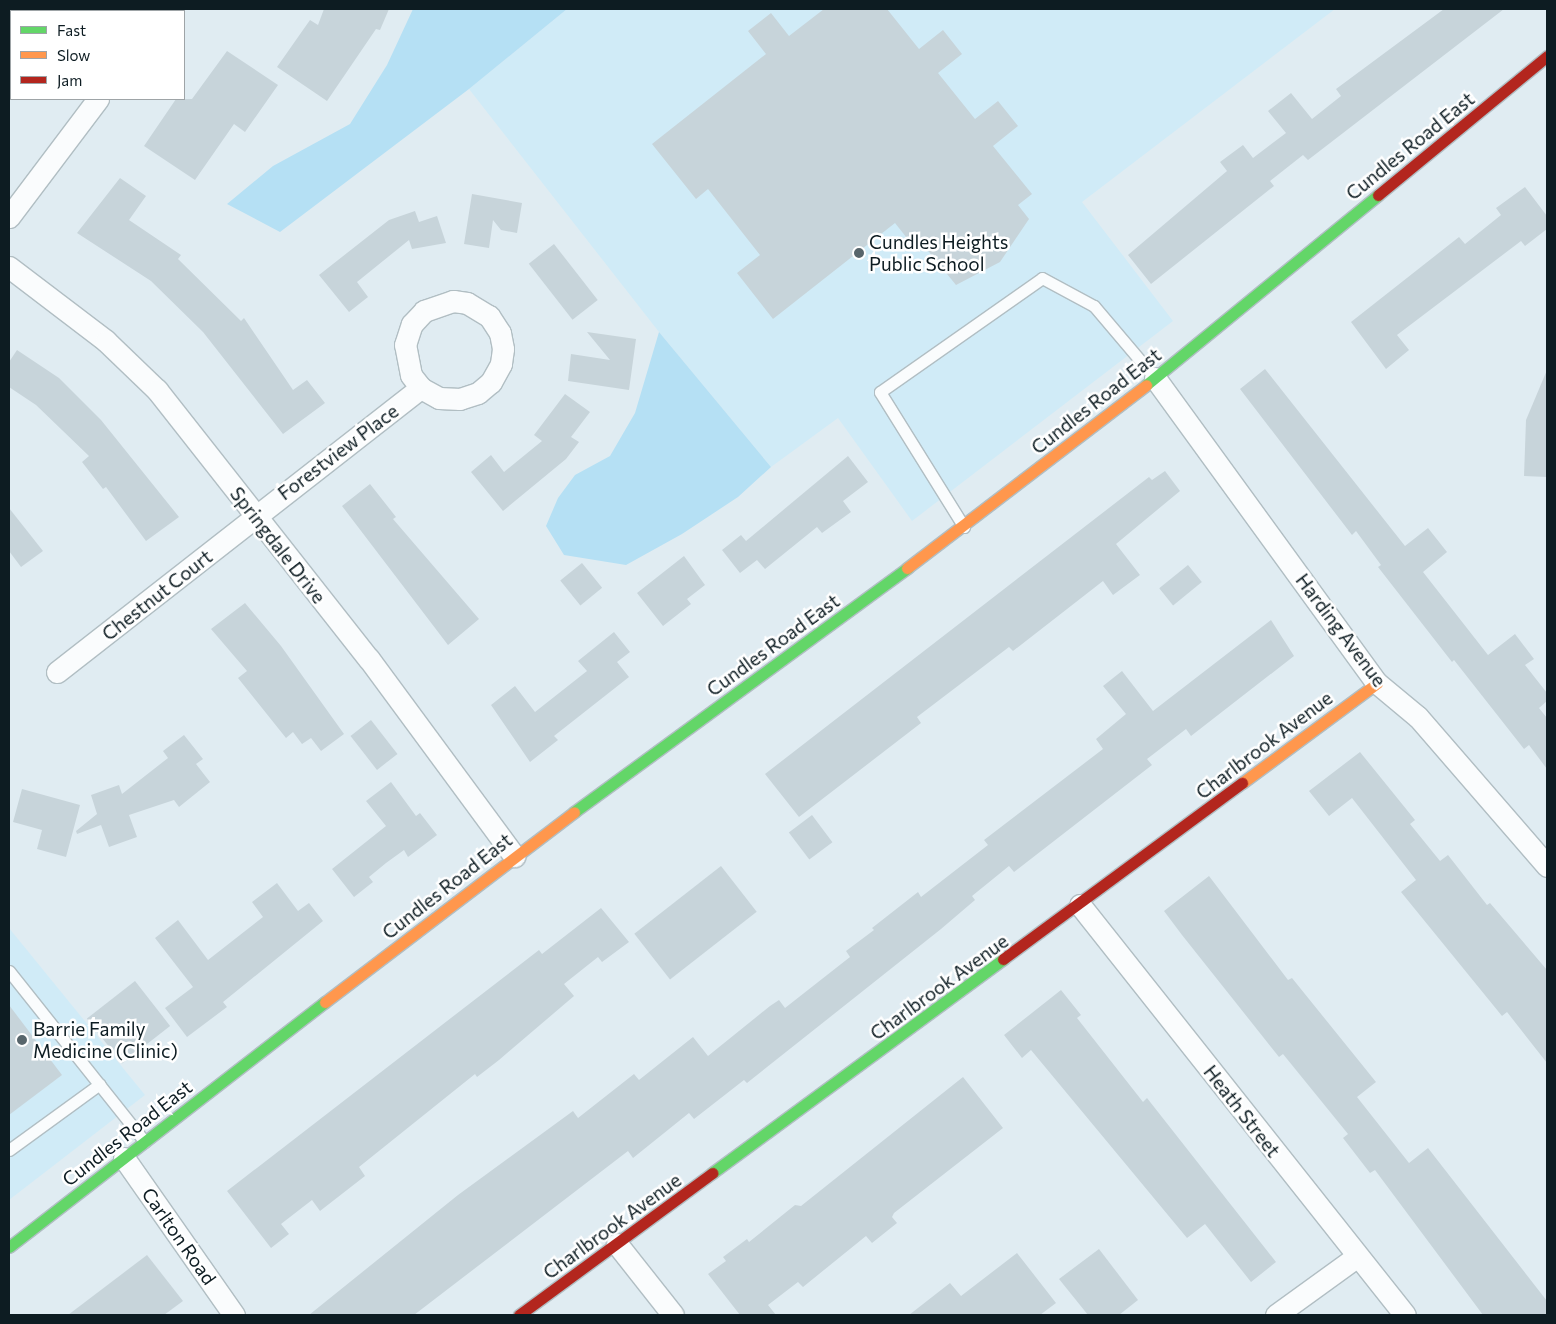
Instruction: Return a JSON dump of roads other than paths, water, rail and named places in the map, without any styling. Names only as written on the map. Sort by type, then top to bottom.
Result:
[{"type":"main road","name":"Cundles Road East","points":[[9,1247],[514,856],[964,527],[1155,378],[1547,56]]},
{"type":"main road","name":"Charlbrook Avenue","points":[[519,1315],[1080,905],[1377,683]]},
{"type":"street","points":[[9,217],[97,100]]},
{"type":"street","name":"Springdale Drive","points":[[9,267],[135,367],[369,660],[514,856]]},
{"type":"street","points":[[453,301],[468,303],[489,316],[500,333],[503,349],[501,364],[491,382],[478,393],[460,399],[440,398],[421,388],[411,375],[404,345],[412,324],[424,311],[453,301]]},
{"type":"street","name":"Harding Avenue","points":[[1155,378],[1377,683],[1418,716],[1547,866]]},
{"type":"street","name":"Forestview Place","points":[[255,516],[421,388]]},
{"type":"street","name":"Chestnut Court","points":[[56,672],[255,516]]},
{"type":"street","name":"Heath Street","points":[[1080,905],[1356,1257],[1405,1315]]},
{"type":"street","name":"Carlton Road","points":[[124,1158],[234,1315]]},
{"type":"street","points":[[616,1244],[673,1315]]},
{"type":"street","points":[[1276,1315],[1356,1257]]},
{"type":"lane","points":[[964,527],[880,392],[1042,278],[1094,306],[1155,378]]},
{"type":"lane","points":[[9,971],[145,1142]]},
{"type":"lane","points":[[9,1150],[100,1084]]},
{"type":"place","name":"Cundles Heights Public School","points":[[859,253]]},
{"type":"place","name":"Barrie Family Medicine (Clinic)","points":[[22,1040]]}]
